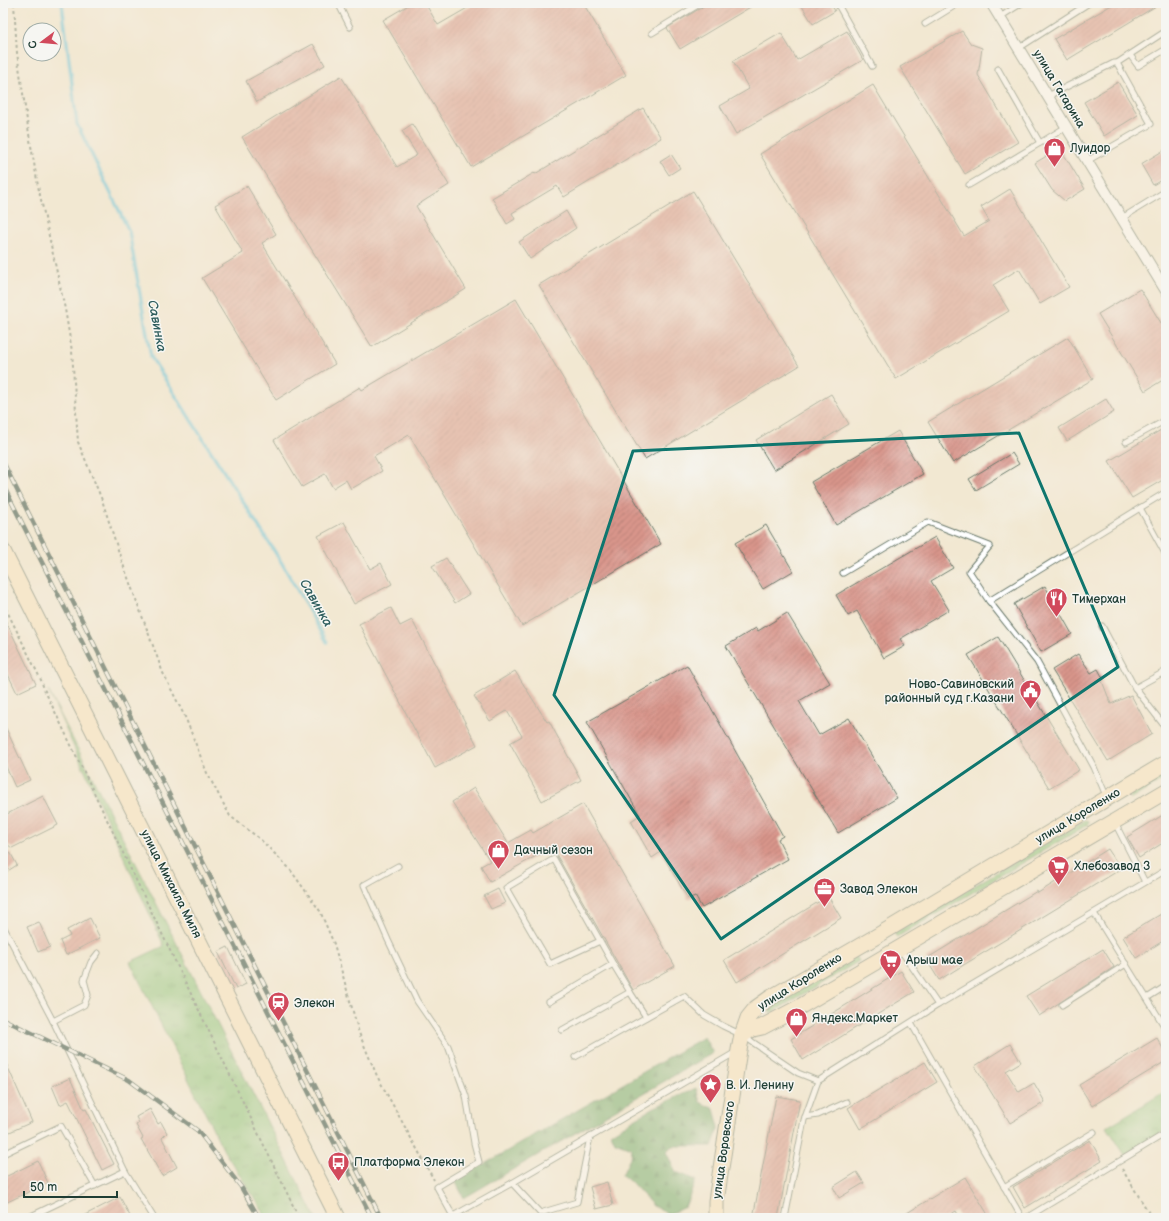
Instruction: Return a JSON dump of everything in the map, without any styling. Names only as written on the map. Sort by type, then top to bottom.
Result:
[{"type":"street","name":"улица Гагарина","points":[[991,3],[1166,291]]},
{"type":"street","name":"улица Михаила Миля","points":[[3,551],[338,1218]]},
{"type":"street","name":"улица Короленко","points":[[742,1035],[748,1018],[756,1008],[770,998],[877,936],[1166,763]]},
{"type":"street","name":"улица Короленко","points":[[742,1035],[752,1029],[762,1027],[786,1014],[1166,791]]},
{"type":"street","points":[[1107,799],[1114,822]]},
{"type":"street","points":[[877,936],[893,952]]},
{"type":"street","name":"улица Воровского","points":[[716,1218],[716,1201],[738,1050],[742,1035]]},
{"type":"lane","points":[[338,3],[350,27]]},
{"type":"lane","points":[[652,33],[701,3]]},
{"type":"lane","points":[[837,3],[872,66]]},
{"type":"lane","points":[[925,24],[959,3]]},
{"type":"lane","points":[[1000,17],[1022,3]]},
{"type":"lane","points":[[1019,48],[1089,3]]},
{"type":"lane","points":[[1048,96],[1114,63],[1117,63],[1166,31]]},
{"type":"lane","points":[[1130,55],[1138,66],[1163,51]]},
{"type":"lane","points":[[1087,161],[1151,124],[1117,63]]},
{"type":"lane","points":[[998,69],[1040,143]]},
{"type":"lane","points":[[969,185],[1066,127]]},
{"type":"lane","points":[[1122,218],[1166,191]]},
{"type":"lane","points":[[1126,442],[1166,420]]},
{"type":"lane","points":[[989,601],[1166,492]]},
{"type":"lane","points":[[1140,508],[1166,555]]},
{"type":"lane","points":[[844,573],[928,522],[990,546],[969,571],[989,601],[1037,662],[1094,767],[1107,799]]},
{"type":"lane","points":[[1102,626],[1136,688],[1166,728]]},
{"type":"lane","points":[[1136,688],[1166,671]]},
{"type":"lane","points":[[1114,822],[1145,882]]},
{"type":"lane","points":[[600,941],[550,964],[506,888],[554,860],[600,941],[613,964],[646,1017]]},
{"type":"lane","points":[[398,866],[364,885],[417,1001],[448,1046],[466,1096],[474,1143],[479,1162],[437,1187],[454,1217],[738,1050]]},
{"type":"lane","points":[[785,1218],[805,1117],[818,1081],[938,1005],[1166,870]]},
{"type":"lane","points":[[1094,913],[1166,1029]]},
{"type":"lane","points":[[3,926],[53,1021],[125,1171],[154,1218]]},
{"type":"lane","points":[[893,952],[938,1005]]},
{"type":"lane","points":[[53,1021],[84,1005],[88,995],[84,980],[91,962],[98,953]]},
{"type":"lane","points":[[549,1002],[613,964]]},
{"type":"lane","points":[[1062,1005],[1126,964]]},
{"type":"lane","points":[[1147,998],[1166,986]]},
{"type":"lane","points":[[562,1030],[630,992]]},
{"type":"lane","points":[[575,1057],[684,996],[704,1014],[723,1026],[742,1035],[798,1073],[818,1081]]},
{"type":"lane","points":[[911,1023],[1022,1218]]},
{"type":"lane","points":[[805,1117],[818,1115],[847,1102]]},
{"type":"lane","points":[[3,1154],[61,1126],[95,1186]]},
{"type":"lane","points":[[1004,1187],[1094,1132]]},
{"type":"lane","points":[[1026,1218],[1166,1133]]},
{"type":"lane","points":[[512,1184],[540,1213],[577,1202],[590,1137]]},
{"type":"lane","points":[[27,1218],[125,1171]]},
{"type":"path","points":[[14,3],[17,53],[29,134],[38,186],[65,309],[70,344],[78,442],[102,500],[120,556],[163,673],[186,719],[207,773],[230,816],[260,838],[289,868],[320,911],[334,944],[359,1033],[377,1076],[437,1187]]},
{"type":"path","points":[[3,603],[299,1218]]},
{"type":"path","points":[[1118,1162],[1152,1218]]},
{"type":"highlighted area","points":[[1019,433],[1118,667],[721,939],[554,695],[633,451]]},
{"type":"green space","points":[[48,690],[316,1218],[266,1218],[224,1151],[130,962],[164,946]]},
{"type":"green space","points":[[1166,771],[1166,778],[1131,799],[1128,793]]},
{"type":"green space","points":[[1085,820],[1088,821],[1087,825],[897,937],[894,933]]},
{"type":"green space","points":[[856,956],[859,961],[771,1013],[768,1008]]},
{"type":"green space","points":[[704,1037],[713,1053],[464,1198],[455,1181]]},
{"type":"green space","points":[[696,1088],[700,1102],[714,1109],[719,1127],[712,1146],[672,1146],[666,1152],[676,1172],[696,1180],[685,1207],[669,1214],[653,1206],[635,1186],[622,1175],[630,1158],[631,1148],[615,1142],[611,1133],[653,1108]]},
{"type":"green space","points":[[1166,1091],[1166,1130],[1125,1155],[1107,1127]]},
{"type":"building","points":[[412,3],[425,3],[438,25],[476,3],[583,3],[626,75],[471,167],[383,20]]},
{"type":"building","points":[[709,3],[757,3],[680,49],[667,28]]},
{"type":"building","points":[[800,3],[830,3],[835,11],[813,24]]},
{"type":"building","points":[[1115,3],[1161,3],[1067,60],[1054,39]]},
{"type":"building","points":[[847,31],[863,60],[736,134],[720,106],[749,89],[733,61],[781,33],[797,60]]},
{"type":"building","points":[[962,31],[971,44],[982,48],[978,75],[1018,142],[965,174],[900,67]]},
{"type":"building","points":[[313,44],[325,65],[257,102],[246,81]]},
{"type":"building","points":[[341,76],[397,167],[417,155],[402,131],[412,124],[449,185],[416,206],[466,289],[372,347],[242,137]]},
{"type":"building","points":[[1118,82],[1138,115],[1104,136],[1084,102]]},
{"type":"building","points":[[873,85],[964,236],[989,221],[981,207],[1010,189],[1069,287],[1040,304],[1019,269],[993,285],[1009,311],[896,379],[760,154]]},
{"type":"building","points":[[643,108],[661,138],[564,197],[557,186],[512,213],[515,219],[507,224],[492,198],[534,173],[535,174]]},
{"type":"building","points":[[1060,148],[1085,189],[1065,201],[1052,190],[1035,163]]},
{"type":"building","points":[[1166,149],[1166,177],[1153,185],[1141,164]]},
{"type":"building","points":[[671,154],[680,168],[669,175],[660,161]]},
{"type":"building","points":[[247,186],[276,234],[262,243],[335,364],[276,400],[202,278],[243,253],[215,205]]},
{"type":"building","points":[[693,191],[799,366],[645,459],[539,285]]},
{"type":"building","points":[[566,211],[576,228],[530,259],[519,242]]},
{"type":"building","points":[[1140,289],[1166,331],[1166,378],[1145,391],[1098,314]]},
{"type":"building","points":[[516,299],[661,544],[522,626],[409,435],[374,456],[382,471],[351,489],[346,480],[333,488],[325,474],[302,487],[274,440],[360,387],[362,390]]},
{"type":"building","points":[[1068,337],[1093,379],[953,463],[928,422]]},
{"type":"building","points":[[831,394],[849,424],[774,470],[756,440]]},
{"type":"building","points":[[1106,399],[1114,412],[1067,441],[1059,428]]},
{"type":"building","points":[[1166,427],[1166,478],[1132,498],[1109,461]]},
{"type":"building","points":[[898,431],[923,474],[836,525],[811,482]]},
{"type":"building","points":[[1012,453],[1019,464],[976,490],[969,479]]},
{"type":"building","points":[[344,522],[370,569],[381,563],[392,584],[354,604],[318,536]]},
{"type":"building","points":[[766,525],[793,571],[763,589],[735,543]]},
{"type":"building","points":[[935,537],[953,568],[931,581],[949,610],[900,639],[905,646],[884,658],[857,611],[848,616],[836,595]]},
{"type":"building","points":[[446,558],[469,594],[455,603],[432,566]]},
{"type":"building","points":[[1045,586],[1072,634],[1041,652],[1014,604]]},
{"type":"building","points":[[391,608],[400,626],[412,620],[477,745],[435,768],[359,624]]},
{"type":"building","points":[[787,613],[830,683],[799,701],[819,735],[849,718],[897,798],[838,833],[726,646],[756,628],[758,631]]},
{"type":"building","points":[[3,615],[36,684],[17,693],[3,664]]},
{"type":"building","points":[[998,637],[1079,770],[1049,788],[968,655]]},
{"type":"building","points":[[1078,654],[1091,673],[1098,669],[1104,680],[1102,681],[1111,704],[1131,695],[1152,734],[1108,761],[1052,670]]},
{"type":"building","points":[[687,665],[783,836],[778,839],[788,859],[702,908],[695,896],[688,899],[661,852],[652,858],[631,821],[640,815],[587,722]]},
{"type":"building","points":[[515,671],[547,722],[549,721],[581,780],[542,801],[510,743],[522,736],[507,711],[490,721],[474,696]]},
{"type":"building","points":[[3,722],[30,780],[15,787],[3,760]]},
{"type":"building","points":[[474,788],[508,843],[531,830],[533,833],[583,804],[675,966],[633,990],[552,847],[490,882],[481,866],[490,861],[452,802]]},
{"type":"building","points":[[43,796],[58,825],[12,848],[3,841],[3,816]]},
{"type":"building","points":[[1166,813],[1166,841],[1139,858],[1127,837]]},
{"type":"building","points":[[1108,849],[1121,869],[939,980],[926,959],[1037,891],[1038,893]]},
{"type":"building","points":[[10,852],[17,865],[3,874],[3,856]]},
{"type":"building","points":[[498,889],[505,903],[491,909],[484,896]]},
{"type":"building","points":[[828,896],[841,918],[737,982],[724,960]]},
{"type":"building","points":[[1166,911],[1166,939],[1136,958],[1123,937]]},
{"type":"building","points":[[90,918],[100,938],[66,955],[60,941],[70,936],[67,930]]},
{"type":"building","points":[[39,922],[50,947],[38,952],[27,927]]},
{"type":"building","points":[[228,947],[246,984],[236,989],[218,952]]},
{"type":"building","points":[[1103,949],[1114,967],[1039,1016],[1026,996]]},
{"type":"building","points":[[901,971],[914,992],[803,1060],[791,1039]]},
{"type":"building","points":[[1157,1038],[1166,1054],[1166,1061],[1092,1106],[1079,1085]]},
{"type":"building","points":[[1010,1044],[1021,1062],[1006,1071],[1019,1092],[1034,1083],[1045,1102],[1010,1123],[975,1066]]},
{"type":"building","points":[[3,1056],[32,1122],[3,1135]]},
{"type":"building","points":[[925,1062],[937,1082],[860,1129],[848,1108]]},
{"type":"building","points":[[70,1078],[84,1110],[86,1109],[114,1164],[102,1170],[68,1101],[60,1105],[52,1086]]},
{"type":"building","points":[[776,1096],[800,1100],[778,1218],[753,1218]]},
{"type":"building","points":[[150,1109],[158,1124],[161,1122],[167,1133],[162,1138],[177,1167],[162,1176],[141,1139],[143,1138],[136,1125],[139,1123],[136,1117]]},
{"type":"building","points":[[1090,1140],[1102,1161],[1025,1208],[1013,1187]]},
{"type":"building","points":[[38,1161],[48,1183],[3,1204],[3,1178]]},
{"type":"building","points":[[857,1172],[864,1183],[839,1198],[833,1187]]},
{"type":"building","points":[[965,1177],[990,1218],[960,1218],[956,1211],[945,1218],[899,1218]]},
{"type":"building","points":[[607,1182],[613,1205],[596,1209],[590,1187]]},
{"type":"building","points":[[120,1197],[131,1218],[79,1218]]},
{"type":"waterway","name":"Савинка","points":[[62,3],[77,124],[129,231],[151,357],[280,560],[327,642]]},
{"type":"railway","points":[[3,462],[381,1218]]},
{"type":"railway","points":[[3,485],[372,1218]]},
{"type":"railway","points":[[3,1019],[129,1080],[198,1131],[241,1187],[259,1218]]},
{"type":"place","name":"Луидор","points":[[1055,168]]},
{"type":"place","name":"Тимерхан","points":[[1057,618]]},
{"type":"place","name":"Ново-Савиновский районный суд г.Казани","points":[[1030,710]]},
{"type":"place","name":"Дачный сезон","points":[[499,870]]},
{"type":"place","name":"Хлебозавод 3","points":[[1059,886]]},
{"type":"place","name":"Завод Элекон","points":[[824,908]]},
{"type":"place","name":"Арыш мае","points":[[890,980]]},
{"type":"place","name":"Элекон","points":[[279,1022]]},
{"type":"place","name":"Яндекс.Маркет","points":[[796,1038]]},
{"type":"place","name":"В. И. Ленину","points":[[711,1104]]},
{"type":"place","name":"Платформа Элекон","points":[[339,1182]]}]
